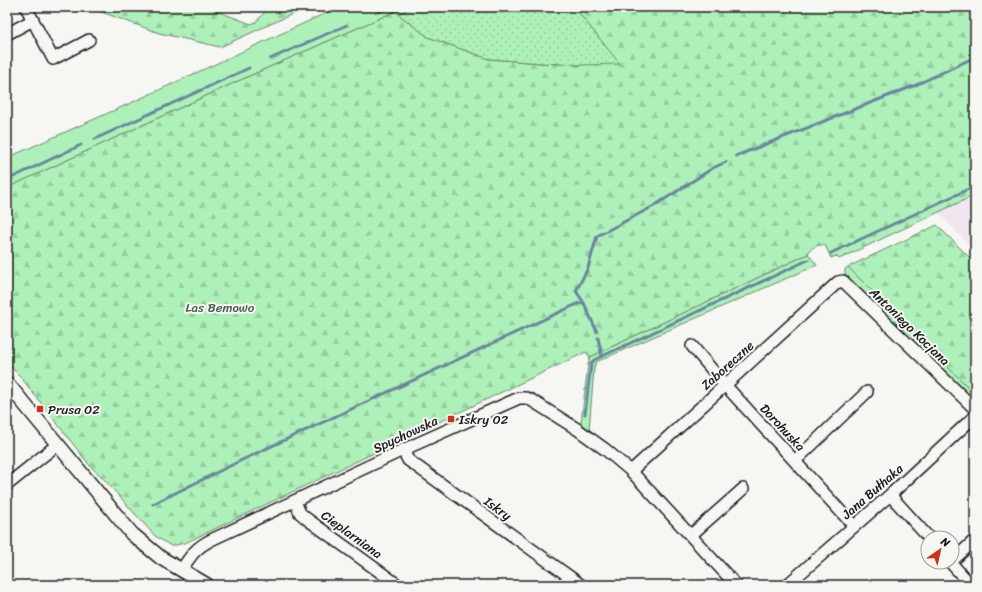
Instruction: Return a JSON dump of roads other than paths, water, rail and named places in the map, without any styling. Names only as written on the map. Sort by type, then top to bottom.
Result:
[{"type":"street","points":[[26,7],[53,59],[89,40]]},
{"type":"street","points":[[7,34],[33,20]]},
{"type":"street","name":"Zaboreczne","points":[[631,471],[838,282],[844,281]]},
{"type":"street","name":"Antoniego Kocjana","points":[[844,281],[975,409]]},
{"type":"street","name":"Dorohuska","points":[[692,346],[725,385],[854,526]]},
{"type":"street","points":[[7,383],[132,534],[150,550],[207,585]]},
{"type":"street","points":[[795,461],[867,392]]},
{"type":"street","name":"Spychowska","points":[[182,570],[193,552],[200,546],[242,524],[295,501],[502,404],[519,398],[526,398],[543,407],[589,438],[631,471],[736,585]]},
{"type":"street","name":"Jana Bułhaka","points":[[787,585],[890,495],[975,416]]},
{"type":"street","points":[[7,485],[58,444]]},
{"type":"street","name":"Iskry","points":[[405,449],[405,454],[408,460],[581,585]]},
{"type":"street","points":[[691,535],[743,488]]},
{"type":"street","points":[[890,495],[922,530]]},
{"type":"street","name":"Cieplarniana","points":[[295,501],[300,513],[307,519],[398,585]]},
{"type":"street","points":[[960,554],[975,540]]},
{"type":"street","points":[[958,570],[971,585]]},
{"type":"waterway","points":[[378,12],[389,7]]},
{"type":"waterway","points":[[270,59],[347,25]]},
{"type":"waterway","points":[[736,156],[916,85],[975,57]]},
{"type":"waterway","points":[[95,139],[249,68]]},
{"type":"waterway","points":[[7,180],[81,145]]},
{"type":"waterway","points":[[597,332],[584,303],[576,291],[588,268],[597,236],[654,206],[713,168],[726,162]]},
{"type":"waterway","points":[[831,253],[975,186]]},
{"type":"waterway","points":[[585,414],[591,364],[594,360],[808,260]]},
{"type":"waterway","points":[[153,504],[244,459],[577,304],[584,303]]},
{"type":"waterway","points":[[598,338],[602,356]]},
{"type":"place","name":"Prusa 02","points":[[40,409]]},
{"type":"place","name":"Iskry 02","points":[[451,419]]},
{"type":"park label","name":"Las Bemowo","points":[[220,307]]}]
